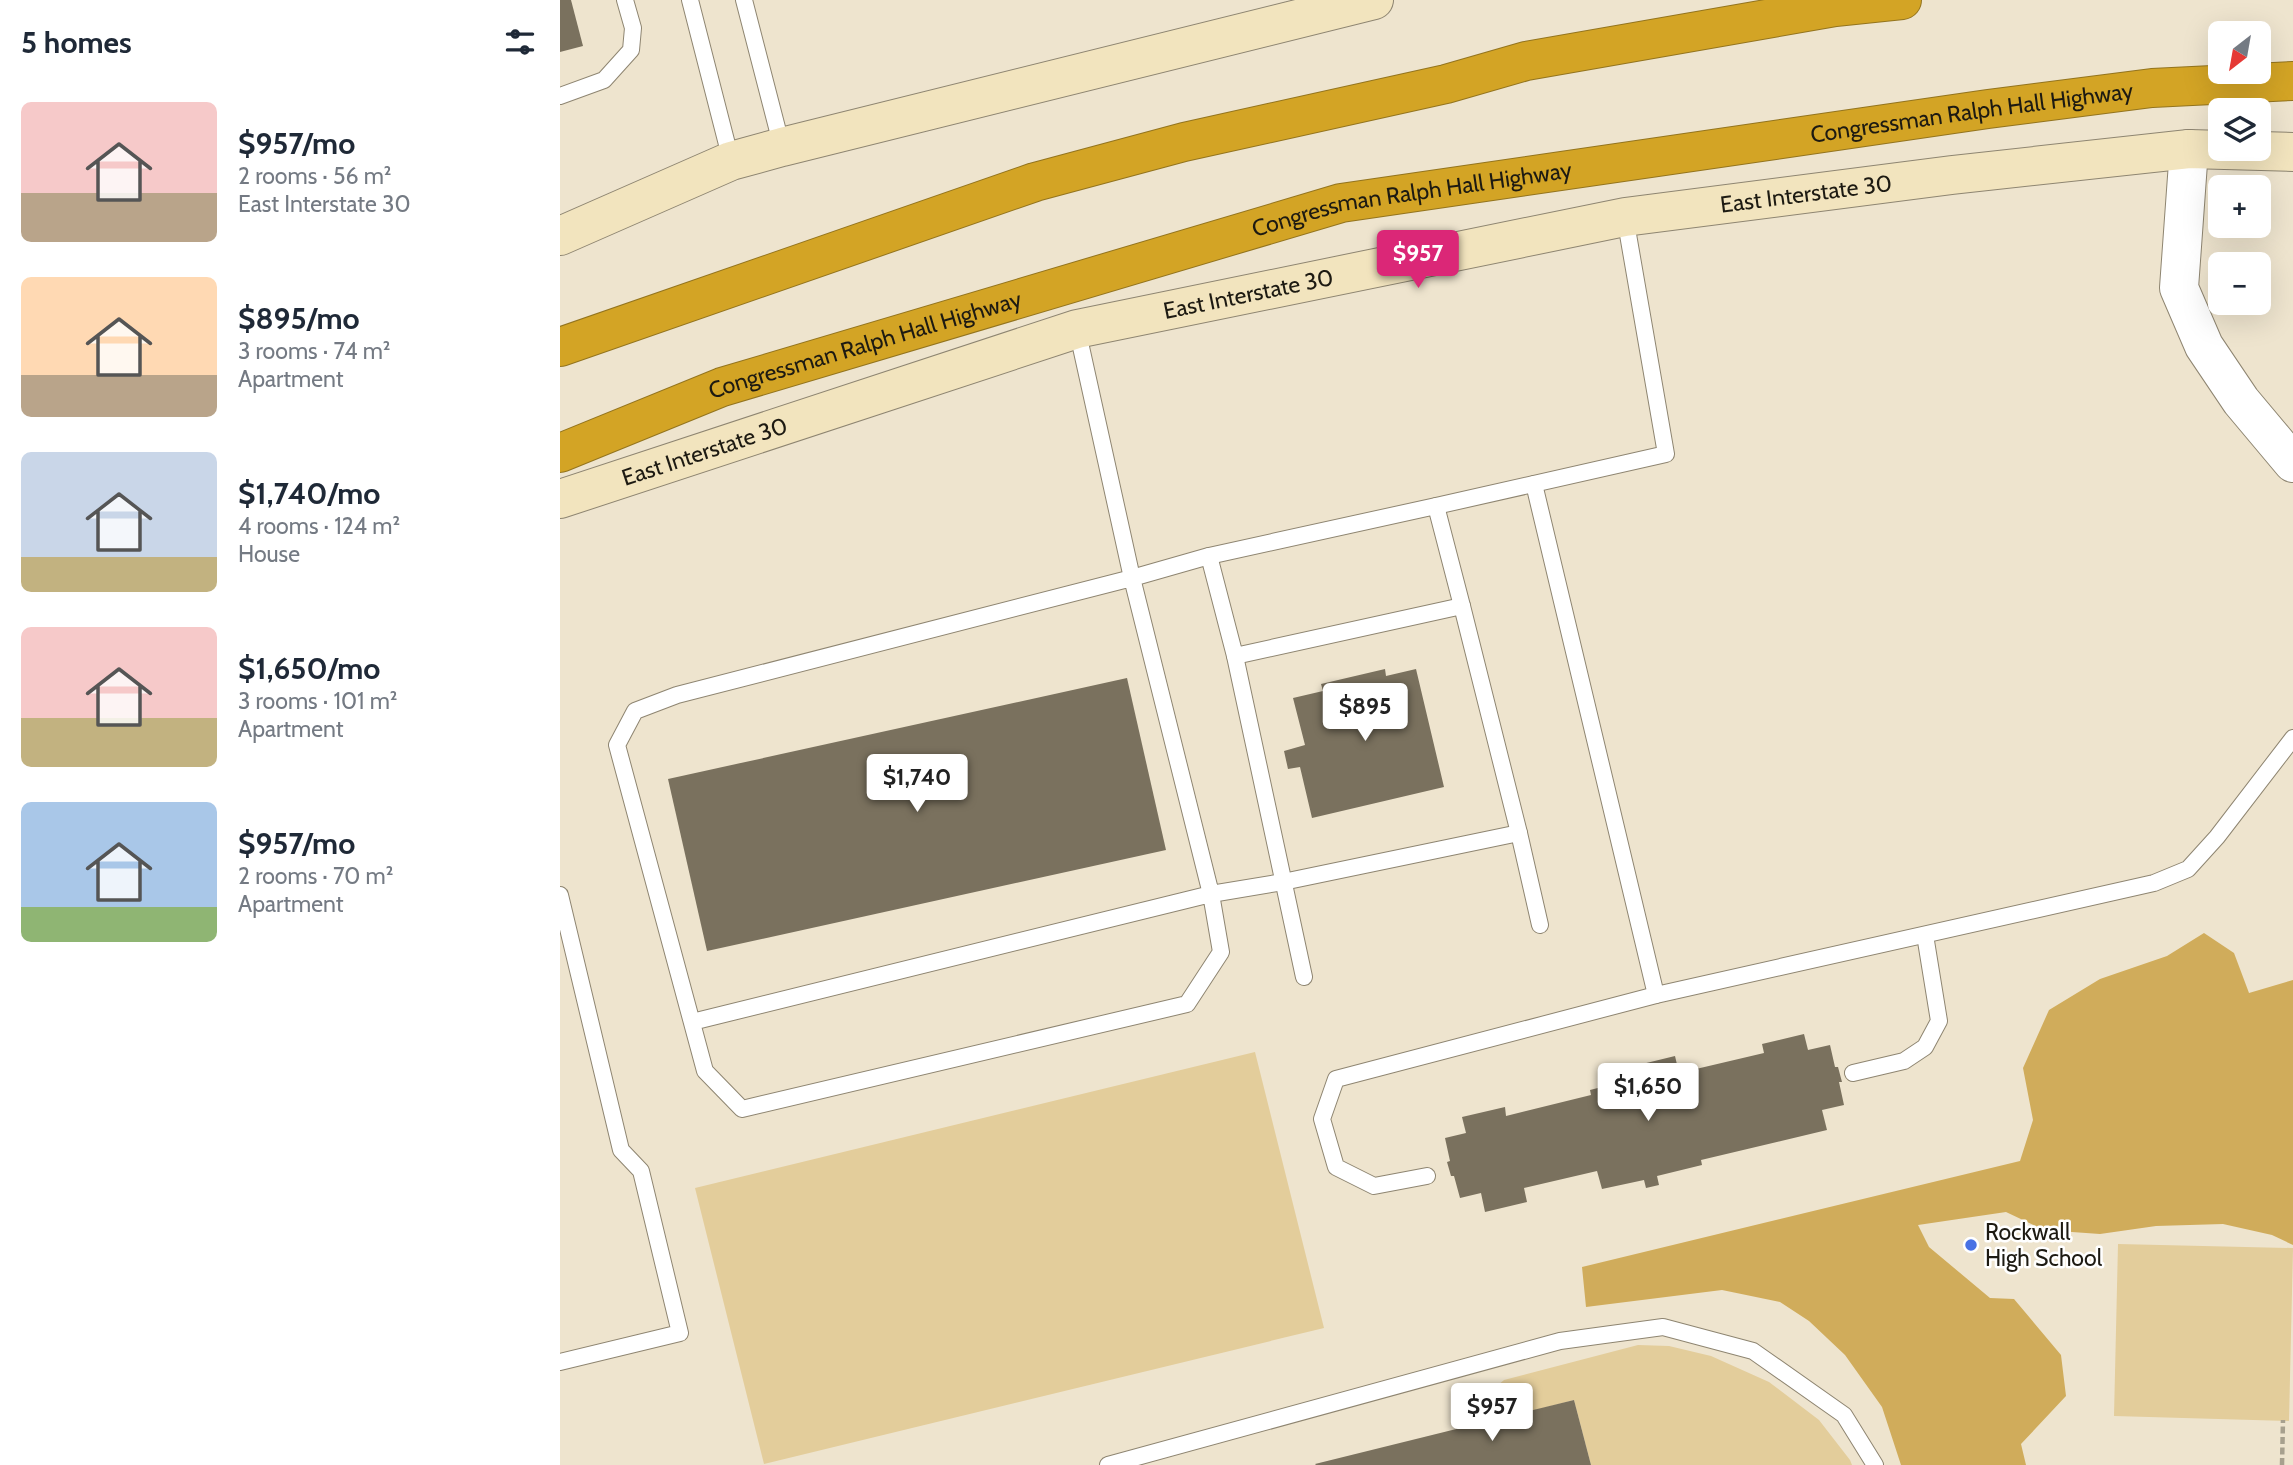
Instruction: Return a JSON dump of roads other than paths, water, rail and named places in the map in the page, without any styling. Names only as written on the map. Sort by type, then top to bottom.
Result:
[{"type":"highway","points":[[560,347],[1035,182],[1184,142],[1446,84],[1526,61],[1835,7],[1902,0]]},
{"type":"highway","name":"Congressman Ralph Hall Highway","points":[[560,453],[722,387],[1341,203],[2152,88],[2293,82]]},
{"type":"highway","points":[[1989,109],[2130,115],[2293,103]]},
{"type":"main road","points":[[560,236],[731,161],[782,146],[1374,0]]},
{"type":"main road","name":"East Interstate 30","points":[[560,499],[1077,329],[1625,217],[1952,175],[2189,149],[2293,152]]},
{"type":"street","points":[[2189,149],[2179,288],[2204,346],[2241,401],[2293,463]]},
{"type":"lane","points":[[560,96],[604,80],[631,50],[633,28],[625,0]]},
{"type":"lane","points":[[690,0],[731,161]]},
{"type":"lane","points":[[744,0],[782,146]]},
{"type":"lane","points":[[1077,329],[1132,578],[1211,894],[1221,952],[1187,1004],[742,1109],[705,1072],[617,746],[635,711],[677,695],[1132,578],[1209,556],[1666,454],[1625,217]]},
{"type":"lane","points":[[1534,484],[1656,995]]},
{"type":"lane","points":[[1436,506],[1540,925]]},
{"type":"lane","points":[[1209,556],[1234,656],[1304,977]]},
{"type":"lane","points":[[1234,656],[1462,606]]},
{"type":"lane","points":[[1427,1176],[1374,1186],[1336,1167],[1322,1119],[1336,1079],[1656,995],[2154,883],[2188,869],[2293,738]]},
{"type":"lane","points":[[692,1022],[1211,894],[1283,882],[1519,833]]},
{"type":"lane","points":[[560,895],[621,1150],[641,1171],[680,1333],[560,1362]]},
{"type":"lane","points":[[1853,1073],[1903,1061],[1925,1047],[1939,1021],[1925,935]]},
{"type":"lane","points":[[1108,1465],[1560,1341],[1662,1326],[1753,1351],[1844,1415],[1875,1465]]},
{"type":"place","name":"Rockwall High School","points":[[1971,1245]]}]
